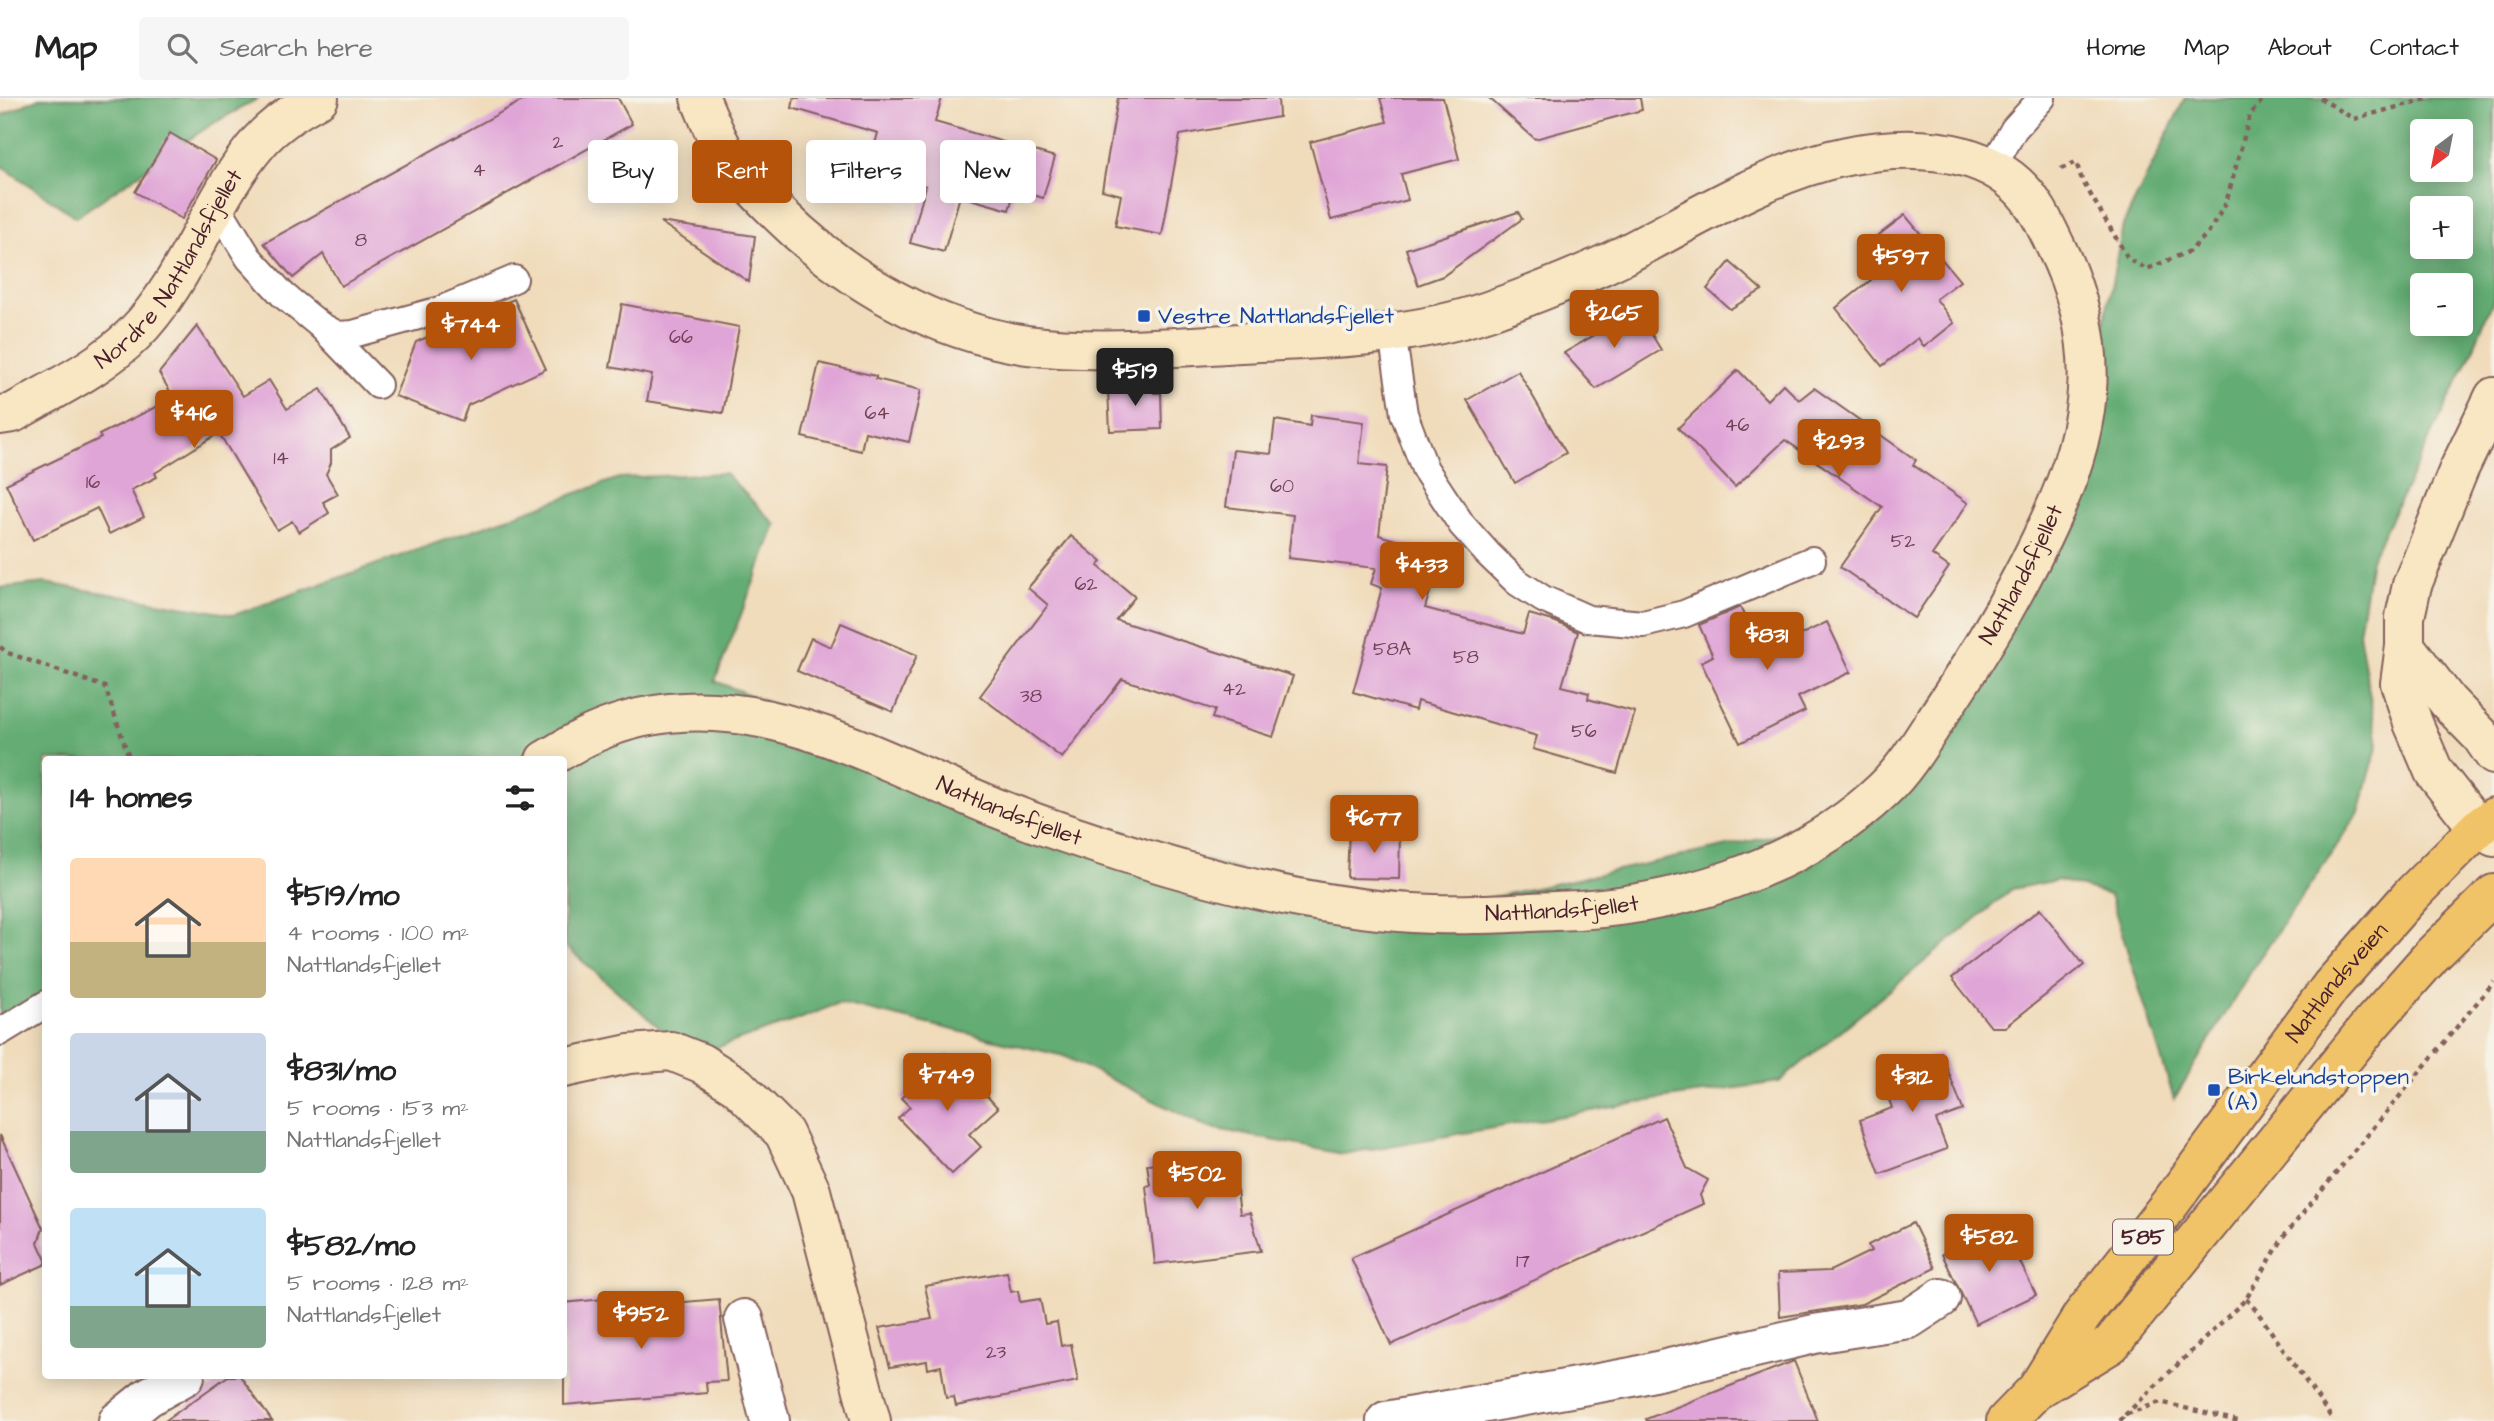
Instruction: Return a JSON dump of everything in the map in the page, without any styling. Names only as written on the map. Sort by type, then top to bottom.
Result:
[{"type":"main road","name":"Nattlandsveien","points":[[2006,1421],[2037,1389],[2082,1316],[2172,1201],[2330,986],[2413,893],[2489,827]]},
{"type":"main road","name":"Nattlandsveien","points":[[2037,1389],[2111,1344],[2371,1024],[2432,955],[2494,894]]},
{"type":"street","name":"Nordre Nattlandsfjellet","points":[[0,415],[13,413],[99,364],[134,334],[162,298],[259,141],[297,110],[319,98]]},
{"type":"street","name":"Nattlandsfjellet","points":[[552,756],[593,733],[628,721],[666,714],[736,712],[797,725],[1002,810],[1172,867],[1313,901],[1415,914],[1608,908],[1674,894],[1733,878],[1779,861],[1828,835],[1892,782],[1952,696],[2001,618],[2056,507],[2074,461],[2086,408],[2087,341],[2079,304],[2066,268],[2030,200],[2015,182],[1992,168],[1964,157],[1928,150],[1881,151],[1843,156],[1794,172],[1719,204],[1618,258],[1547,290],[1473,316],[1392,333],[1284,341],[1084,349],[1035,346],[982,337],[919,313],[839,267],[798,233],[758,193],[724,152],[700,98]]},
{"type":"street","points":[[2489,827],[2434,772],[2413,723],[2400,683],[2405,646],[2405,617],[2412,585],[2459,470],[2494,397]]},
{"type":"street","points":[[2405,646],[2448,702],[2481,736],[2494,755]]},
{"type":"street","points":[[567,1067],[629,1054],[671,1051],[701,1063],[737,1086],[785,1133],[811,1191],[871,1421]]},
{"type":"street","points":[[1386,1421],[1632,1377],[1814,1334],[1909,1319],[1941,1298]]},
{"type":"street","points":[[744,1320],[770,1421]]},
{"type":"street","points":[[118,1421],[148,1398],[180,1379]]},
{"type":"lane","points":[[1992,168],[2014,129],[2042,98]]},
{"type":"lane","points":[[217,206],[250,258],[282,295],[321,326],[378,385]]},
{"type":"lane","points":[[321,326],[338,335],[353,334],[440,310],[514,279]]},
{"type":"lane","points":[[1392,333],[1404,414],[1425,469],[1462,525],[1488,554],[1517,582],[1543,598],[1587,619],[1643,624],[1684,614],[1812,560]]},
{"type":"lane","points":[[0,1031],[42,1006]]},
{"type":"path","points":[[2064,167],[2076,162],[2082,180],[2129,260],[2147,270],[2190,251],[2208,233],[2226,203],[2250,115],[2264,98]]},
{"type":"path","points":[[2320,98],[2354,119],[2430,98]]},
{"type":"path","points":[[0,647],[8,653],[105,687],[129,756]]},
{"type":"path","points":[[2120,1421],[2246,1299],[2285,1235],[2494,982]]},
{"type":"path","points":[[2246,1299],[2333,1421]]},
{"type":"path","points":[[2125,1415],[2160,1402],[2238,1421]]},
{"type":"path","points":[[2326,1421],[2333,1421]]},
{"type":"green space","points":[[39,98],[259,98],[212,124],[76,217],[0,165],[0,116]]},
{"type":"green space","points":[[2185,98],[2494,98],[2494,298],[2472,352],[2371,559],[2359,633],[2378,744],[2359,813],[2256,963],[2174,1099],[2110,895],[2058,880],[2012,889],[1779,1082],[1660,1099],[1343,1154],[1207,1127],[1064,1056],[839,1003],[692,1056],[567,948],[567,756],[42,756],[42,999],[0,1016],[0,588],[45,583],[234,615],[619,478],[725,473],[776,525],[715,681],[1045,815],[1402,917],[1815,827],[1841,817],[2062,542],[2123,225]]},
{"type":"building","points":[[527,98],[618,98],[632,124],[603,140],[588,140],[588,148],[341,286],[323,254],[293,278],[264,243]]},
{"type":"building","points":[[794,98],[942,98],[935,122],[997,140],[940,140],[940,203],[958,203],[944,252],[910,243],[921,203],[926,203],[926,140],[876,140],[878,133],[792,108]]},
{"type":"building","points":[[1118,98],[1278,98],[1279,117],[1180,135],[1162,235],[1115,226],[1121,195],[1102,190]]},
{"type":"building","points":[[1380,98],[1443,98],[1459,159],[1401,174],[1408,200],[1331,220],[1310,142],[1387,122]]},
{"type":"building","points":[[1489,98],[1640,98],[1642,110],[1535,139]]},
{"type":"building","points":[[170,133],[216,160],[182,219],[135,192]]},
{"type":"building","points":[[1036,151],[1055,157],[1043,198],[1036,196]]},
{"type":"building","points":[[984,203],[1011,203],[1009,210]]},
{"type":"building","points":[[1518,212],[1522,219],[1443,276],[1418,285],[1406,249]]},
{"type":"building","points":[[1905,215],[1960,281],[1936,299],[1954,323],[1924,347],[1918,338],[1882,366],[1836,308],[1871,280],[1868,276],[1882,264],[1867,244]]},
{"type":"building","points":[[660,222],[755,236],[749,282]]},
{"type":"building","points":[[1730,262],[1762,290],[1730,309],[1707,289]]},
{"type":"building","points":[[514,299],[546,369],[468,405],[462,421],[395,396],[416,342]]},
{"type":"building","points":[[622,304],[739,327],[723,413],[647,401],[652,375],[610,367]]},
{"type":"building","points":[[1637,310],[1661,350],[1596,389],[1564,353]]},
{"type":"building","points":[[197,326],[243,396],[269,380],[287,409],[321,389],[350,438],[331,450],[331,463],[326,474],[338,494],[323,502],[329,513],[299,532],[292,521],[277,530],[219,433],[155,473],[157,477],[131,490],[144,517],[109,534],[97,508],[33,540],[6,484],[101,438],[99,435],[174,398],[159,373]]},
{"type":"building","points":[[819,363],[921,390],[909,442],[865,432],[861,451],[802,437]]},
{"type":"building","points":[[1738,370],[1767,400],[1783,384],[1799,400],[1814,388],[1916,460],[1913,465],[1968,503],[1932,555],[1949,567],[1914,618],[1840,567],[1882,507],[1785,440],[1735,487],[1678,428]]},
{"type":"building","points":[[1518,371],[1566,453],[1515,483],[1467,400]]},
{"type":"building","points":[[1154,383],[1154,393],[1161,393],[1162,429],[1110,431],[1108,390],[1118,390],[1118,385]]},
{"type":"building","points":[[1311,415],[1364,422],[1359,464],[1387,467],[1379,535],[1454,558],[1451,576],[1435,575],[1425,608],[1523,634],[1529,614],[1578,632],[1562,686],[1589,693],[1588,699],[1635,712],[1617,773],[1533,749],[1537,736],[1417,701],[1415,710],[1353,692],[1382,588],[1371,584],[1376,568],[1288,558],[1293,515],[1226,507],[1233,450],[1271,454],[1275,420],[1310,426]]},
{"type":"building","points":[[1071,536],[1102,562],[1098,566],[1135,597],[1116,620],[1293,676],[1273,737],[1212,718],[1215,710],[1122,679],[1062,758],[980,696],[1048,605],[1028,588]]},
{"type":"building","points":[[1740,607],[1762,653],[1827,622],[1851,672],[1798,697],[1805,711],[1740,743],[1701,662],[1713,656],[1699,625]]},
{"type":"building","points":[[841,623],[917,655],[893,712],[797,671],[811,638],[831,647]]},
{"type":"building","points":[[1349,830],[1400,832],[1399,879],[1347,878]]},
{"type":"building","points":[[2040,909],[2084,965],[2005,1027],[1991,1027],[1952,978]]},
{"type":"building","points":[[1941,1052],[1963,1110],[1936,1120],[1947,1149],[1880,1174],[1860,1120],[1892,1108],[1880,1075]]},
{"type":"building","points":[[948,1054],[998,1108],[969,1134],[981,1147],[952,1174],[898,1118],[910,1107],[901,1098]]},
{"type":"building","points":[[1664,1117],[1687,1168],[1708,1180],[1700,1195],[1703,1204],[1391,1345],[1351,1258]]},
{"type":"building","points":[[0,1135],[42,1226],[38,1243],[42,1252],[42,1266],[0,1285]]},
{"type":"building","points":[[1230,1154],[1240,1214],[1250,1213],[1261,1251],[1155,1264],[1146,1186],[1150,1185],[1147,1164]]},
{"type":"building","points":[[1913,1223],[1935,1268],[1862,1304],[1780,1317],[1778,1273],[1830,1271],[1871,1251],[1868,1245]]},
{"type":"building","points":[[2002,1225],[2036,1295],[1976,1324],[1942,1254]]},
{"type":"building","points":[[1007,1272],[1011,1292],[1018,1291],[1020,1302],[1040,1299],[1045,1324],[1057,1322],[1061,1346],[1071,1344],[1078,1381],[956,1406],[954,1397],[946,1398],[941,1366],[928,1369],[927,1361],[890,1367],[879,1328],[932,1319],[925,1286]]},
{"type":"building","points":[[603,1299],[604,1309],[719,1299],[727,1381],[706,1382],[707,1393],[564,1405],[564,1379],[567,1379],[567,1303]]},
{"type":"building","points":[[1794,1361],[1818,1421],[1646,1419]]},
{"type":"building","points":[[224,1379],[242,1379],[272,1421],[165,1421]]},
{"type":"place","name":"Vestre Nattlandsfjellet","points":[[1144,316]]},
{"type":"place","name":"Birkelundstoppen (A)","points":[[2214,1090]]}]
